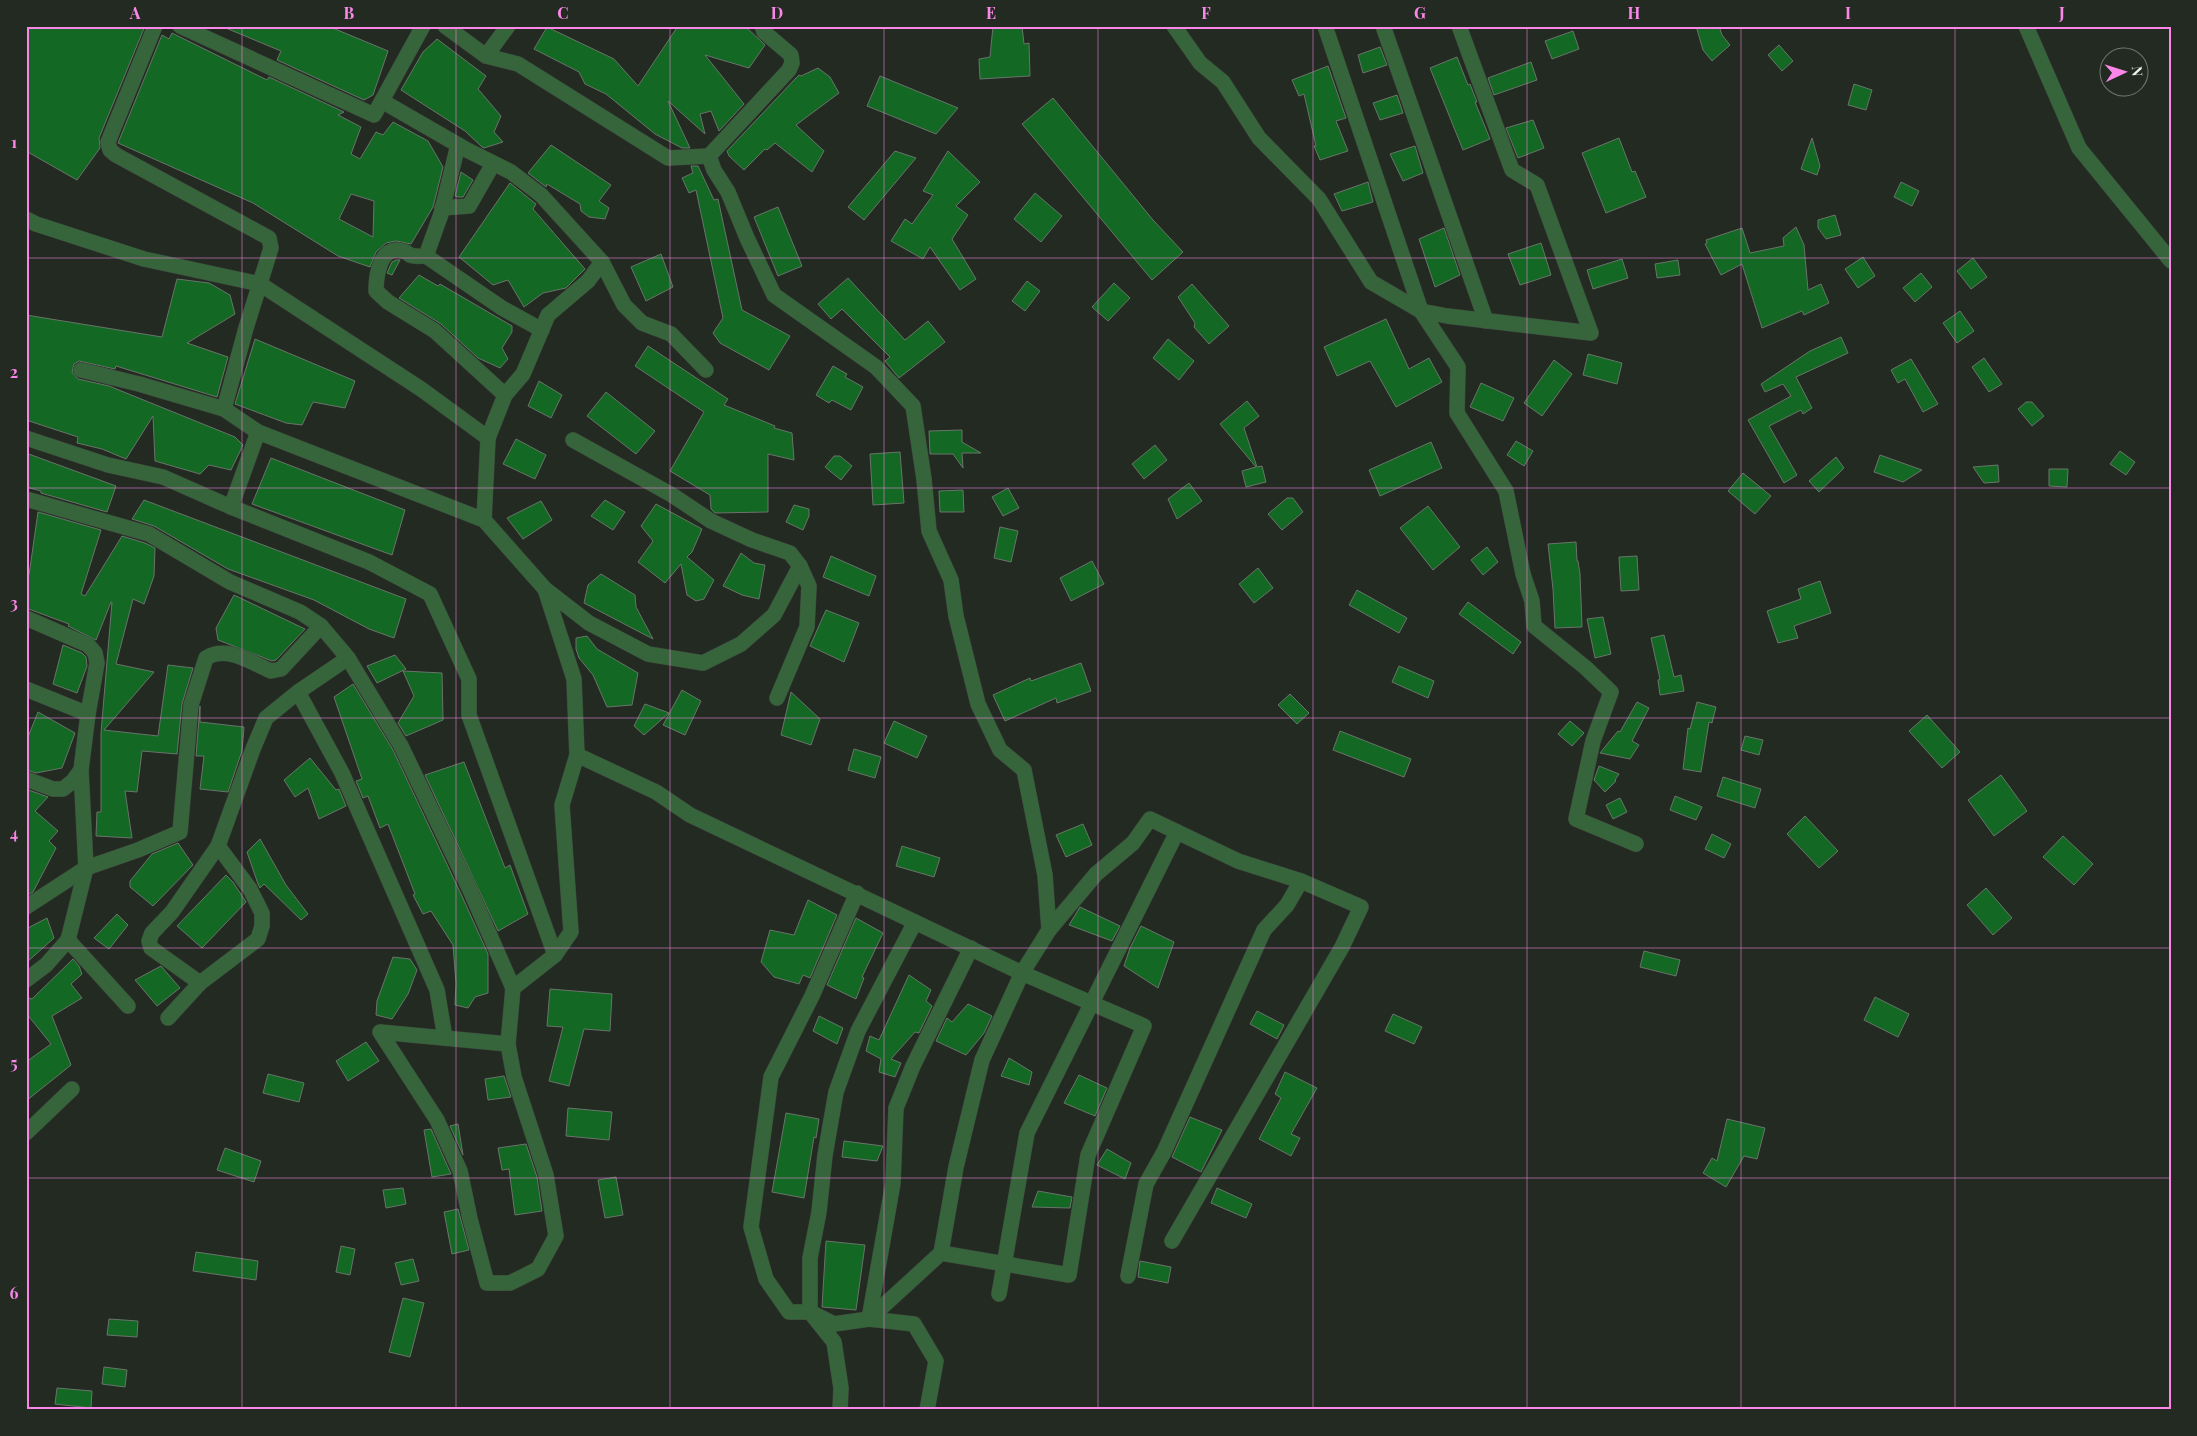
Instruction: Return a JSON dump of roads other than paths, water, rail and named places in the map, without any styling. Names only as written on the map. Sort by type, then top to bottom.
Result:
[{"type":"street","points":[[155,26],[108,142],[110,150],[268,238],[272,248],[246,328],[224,409]]},
{"type":"street","points":[[180,26],[374,115],[423,26]]},
{"type":"street","points":[[445,26],[486,56],[518,64],[668,158],[709,156],[789,70],[792,62],[791,55],[764,32],[762,26]]},
{"type":"street","points":[[486,56],[508,26]]},
{"type":"street","points":[[1174,26],[1200,63],[1223,82],[1259,138],[1318,199],[1371,282],[1421,310],[1486,321],[1591,333],[1537,185],[1512,170],[1459,26]]},
{"type":"street","points":[[1325,26],[1421,310],[1458,367],[1457,413],[1506,491],[1523,574],[1532,601],[1534,626],[1586,668],[1611,692],[1593,741],[1576,819],[1636,844]]},
{"type":"street","points":[[1383,26],[1486,321]]},
{"type":"street","points":[[2026,26],[2079,148],[2171,261]]},
{"type":"street","points":[[382,102],[458,146],[511,172],[541,196],[602,262],[624,306],[642,322],[671,334],[706,370]]},
{"type":"street","points":[[426,256],[442,208],[458,146]]},
{"type":"street","points":[[709,156],[714,170],[728,192],[774,295],[876,367],[913,406],[924,479],[929,530],[951,580],[956,616],[978,704],[1000,750],[1024,770],[1045,875],[1048,930]]},
{"type":"street","points":[[442,208],[469,206],[493,164]]},
{"type":"street","points":[[26,219],[36,224],[144,259],[260,284],[421,389],[488,438]]},
{"type":"street","points":[[505,395],[435,331],[388,302],[376,291],[376,274],[382,259],[391,251],[402,250],[411,255],[426,256],[502,308],[542,330]]},
{"type":"street","points":[[484,520],[488,438],[505,395],[523,374],[548,315],[588,281],[602,262]]},
{"type":"street","points":[[81,370],[139,384],[224,409],[258,432],[484,520],[545,589],[589,623],[648,654],[703,663],[741,644],[774,615],[800,566]]},
{"type":"street","points":[[231,507],[258,432]]},
{"type":"street","points":[[26,438],[108,465],[163,477],[231,507],[369,562],[430,594],[469,679],[469,715],[555,955]]},
{"type":"street","points":[[573,440],[672,494],[711,521],[752,540],[790,553],[800,566],[809,586],[807,627],[777,698]]},
{"type":"street","points":[[26,499],[149,534],[230,582],[300,612],[321,626],[348,658],[401,746],[470,890],[513,988],[508,1044],[514,1077],[546,1175],[556,1236],[538,1269],[510,1283],[487,1283],[470,1219],[460,1171],[437,1120],[380,1032],[508,1044]]},
{"type":"street","points":[[513,988],[555,955],[571,932],[562,805],[577,755],[574,679],[545,589]]},
{"type":"street","points":[[26,618],[88,646],[95,654],[97,663],[81,770],[86,868],[68,940],[46,965],[26,980]]},
{"type":"street","points":[[26,907],[86,868],[138,850],[180,832],[191,705],[206,658],[215,652],[226,652],[271,671],[277,671],[321,626]]},
{"type":"street","points":[[200,983],[151,948],[149,941],[152,933],[172,912],[218,846],[266,718],[298,692],[348,658]]},
{"type":"street","points":[[26,689],[88,714]]},
{"type":"street","points":[[298,692],[342,773],[437,990],[445,1038]]},
{"type":"street","points":[[577,755],[656,792],[690,815],[1022,973],[1144,1026],[1088,1155],[1068,1275],[940,1252]]},
{"type":"street","points":[[26,779],[53,789],[63,789],[74,781],[81,770]]},
{"type":"street","points":[[869,1319],[940,1252],[956,1167],[982,1060],[1022,973],[1048,930],[1096,874],[1132,843],[1150,819],[1238,861],[1300,881],[1361,906],[1342,947],[1172,1241]]},
{"type":"street","points":[[999,1294],[1027,1133],[1177,832]]},
{"type":"street","points":[[168,1018],[200,983],[258,939],[262,926],[262,913],[250,889],[218,846]]},
{"type":"street","points":[[1128,1276],[1146,1184],[1164,1152],[1264,930],[1287,905],[1300,881]]},
{"type":"street","points":[[857,893],[812,996],[772,1077],[751,1228],[766,1280],[790,1312],[810,1312],[834,1324],[869,1319],[914,1324],[936,1360],[927,1410]]},
{"type":"street","points":[[840,1410],[842,1388],[834,1342],[810,1312],[810,1258],[819,1212],[836,1092],[858,1031],[915,922]]},
{"type":"street","points":[[68,940],[128,1006]]},
{"type":"street","points":[[869,1319],[893,1183],[896,1108],[913,1066],[971,948]]},
{"type":"street","points":[[26,1133],[72,1089]]}]
